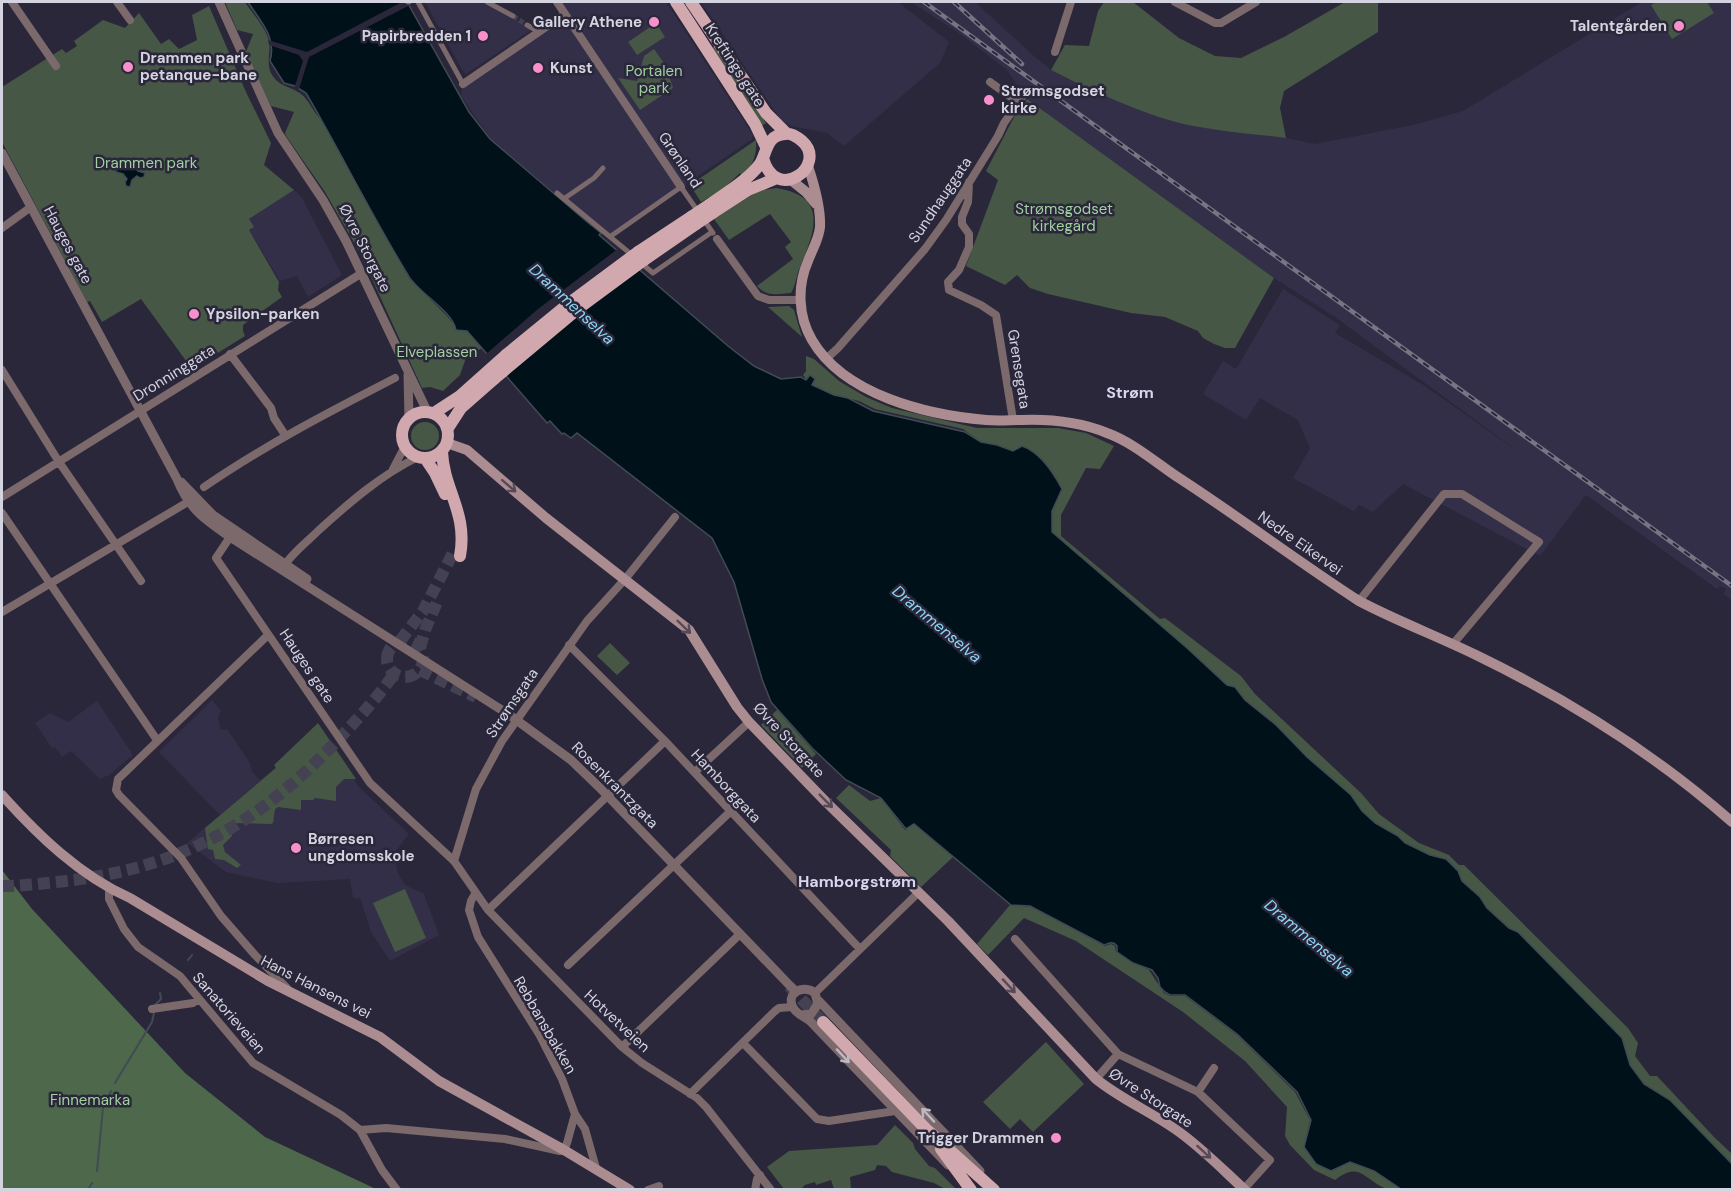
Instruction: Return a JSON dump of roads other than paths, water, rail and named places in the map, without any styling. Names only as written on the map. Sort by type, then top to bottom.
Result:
[{"type":"main road","name":"Kreftings gate","points":[[676,2],[755,123],[765,153]]},
{"type":"main road","name":"Kreftings gate","points":[[691,2],[766,113],[786,133]]},
{"type":"main road","points":[[491,375],[454,401],[430,412],[420,412],[409,418],[402,432],[405,446],[435,473],[449,504],[455,531],[456,554],[462,528],[444,470],[444,447],[448,428],[461,408],[491,375],[572,301],[711,208],[747,177],[775,137],[786,133],[800,139],[805,144],[816,192],[820,229],[804,273],[801,300],[806,328],[826,359]]},
{"type":"main road","points":[[765,153],[766,167],[777,178]]},
{"type":"main road","points":[[791,180],[802,174],[808,165]]},
{"type":"main road","points":[[711,208],[777,178],[791,180],[806,192],[817,206]]},
{"type":"main road","name":"Nedre Eikervei","points":[[826,359],[870,391],[904,404],[988,421],[1073,423],[1109,434],[1184,480],[1359,601],[1453,644],[1539,688],[1607,729],[1676,778],[1732,822]]},
{"type":"main road","points":[[430,412],[440,417],[448,428]]},
{"type":"main road","points":[[421,458],[434,456],[444,447]]},
{"type":"main road","name":"Øvre Storgate","points":[[444,447],[468,450],[546,518],[626,578],[689,630],[737,707],[749,722],[826,802],[981,955],[1096,1079],[1119,1096],[1174,1128],[1244,1189]]},
{"type":"main road","name":"Hans Hansens vei","points":[[2,795],[67,858],[109,889],[130,898],[268,981],[380,1037],[439,1081],[596,1168],[630,1190]]},
{"type":"main road","points":[[823,1022],[926,1129],[995,1190]]},
{"type":"main road","points":[[926,1129],[969,1186]]},
{"type":"street","points":[[12,2],[56,66]]},
{"type":"street","points":[[117,2],[130,20]]},
{"type":"street","name":"Øvre Storgate","points":[[219,2],[284,143],[323,200],[362,273],[408,373],[430,412]]},
{"type":"street","points":[[418,2],[427,11],[463,84],[566,14]]},
{"type":"street","points":[[485,2],[513,16]]},
{"type":"street","name":"Grønland","points":[[557,2],[681,187],[758,296],[769,300],[801,300]]},
{"type":"street","points":[[1055,52],[1071,2]]},
{"type":"street","points":[[1175,2],[1215,23],[1221,23],[1256,2]]},
{"type":"street","points":[[527,25],[539,32]]},
{"type":"street","name":"Sundhauggata","points":[[826,359],[925,249],[946,220],[1021,99],[990,82]]},
{"type":"street","name":"Hauges gate","points":[[2,153],[177,479],[201,516],[232,533],[216,558],[370,783],[454,861]]},
{"type":"street","points":[[565,198],[594,178],[603,168]]},
{"type":"street","name":"Grensegata","points":[[969,180],[968,202],[962,217],[962,224],[969,234],[969,247],[959,270],[948,282],[948,287],[949,290],[996,315],[1013,420]]},
{"type":"street","points":[[611,236],[681,187]]},
{"type":"street","points":[[557,193],[653,273],[715,235]]},
{"type":"street","points":[[2,228],[30,207]]},
{"type":"street","name":"Dronninggata","points":[[2,497],[362,273]]},
{"type":"street","points":[[230,354],[271,408],[274,418],[285,435]]},
{"type":"street","points":[[2,370],[59,462],[141,582]]},
{"type":"street","name":"Øvre Storgate","points":[[408,373],[409,418]]},
{"type":"street","points":[[204,487],[285,435],[395,378]]},
{"type":"street","points":[[393,469],[405,446]]},
{"type":"street","points":[[283,566],[341,511],[393,469],[421,458]]},
{"type":"street","points":[[1359,601],[1444,494],[1462,494],[1539,542],[1453,644]]},
{"type":"street","points":[[2,612],[191,500]]},
{"type":"street","points":[[2,513],[157,740]]},
{"type":"street","name":"Strømsgata","points":[[454,861],[476,789],[502,741],[587,621],[626,578],[675,517]]},
{"type":"street","name":"Rosenkrantzgata","points":[[232,533],[319,588],[324,595],[516,720],[571,760],[796,992]]},
{"type":"street","points":[[268,635],[118,779],[116,790],[181,858],[221,916],[255,956],[295,995]]},
{"type":"street","name":"Hamborggata","points":[[569,645],[695,772],[860,949]]},
{"type":"street","points":[[695,772],[749,722]]},
{"type":"street","points":[[488,910],[665,741]]},
{"type":"street","points":[[568,965],[731,812]]},
{"type":"street","name":"Hotvetveien","points":[[454,861],[488,910],[622,1047],[642,1064],[690,1094],[706,1107],[771,1190]]},
{"type":"street","name":"Sanatorieveien","points":[[109,889],[109,899],[129,937],[138,947],[180,976],[253,1063],[341,1115],[360,1130],[382,1170],[397,1190]]},
{"type":"street","points":[[802,1015],[814,1011],[817,996],[860,949],[919,892]]},
{"type":"street","name":"Rebbansbakken","points":[[475,894],[469,910],[478,937],[539,1034],[562,1079],[575,1114],[585,1129],[596,1168]]},
{"type":"street","points":[[622,1047],[739,935]]},
{"type":"street","name":"Øvre Storgate","points":[[1015,939],[1118,1054],[1198,1092],[1270,1160],[1244,1189]]},
{"type":"street","points":[[792,1007],[792,999],[796,992],[808,988],[817,996],[972,1161],[995,1190]]},
{"type":"street","points":[[152,1009],[193,1003],[199,999]]},
{"type":"street","points":[[690,1094],[775,1011],[779,1008],[792,1007],[969,1186]]},
{"type":"street","points":[[743,1043],[817,1119],[829,1121],[895,1111]]},
{"type":"street","name":"Øvre Storgate","points":[[1096,1079],[1118,1054]]},
{"type":"street","points":[[1198,1092],[1214,1068]]},
{"type":"street","points":[[360,1130],[386,1128],[496,1138],[550,1150],[564,1150],[575,1114]]},
{"type":"street","points":[[755,1190],[760,1174]]},
{"type":"street","points":[[648,1190],[658,1186]]},
{"type":"water","name":"Drammenselva","points":[[248,2],[407,2],[469,112],[490,139],[754,366],[781,379],[801,377],[806,380],[810,375],[815,379],[812,385],[834,395],[848,398],[873,411],[965,432],[981,442],[1013,451],[1022,446],[1035,453],[1050,470],[1062,489],[1052,511],[1052,532],[1227,685],[1235,687],[1245,700],[1276,725],[1307,757],[1351,795],[1362,811],[1375,823],[1398,836],[1405,843],[1430,855],[1446,859],[1458,871],[1462,881],[1480,897],[1487,908],[1509,928],[1518,932],[1622,1038],[1630,1065],[1644,1084],[1670,1100],[1732,1164],[1732,1189],[1401,1189],[1374,1171],[1350,1162],[1331,1171],[1316,1164],[1304,1147],[1311,1120],[1297,1092],[1237,1034],[1185,995],[1170,995],[1165,992],[1152,970],[1133,963],[1117,952],[1117,946],[1114,943],[1104,945],[1030,906],[1011,905],[914,824],[906,829],[881,798],[846,780],[812,748],[771,702],[762,679],[734,582],[712,538],[577,433],[571,438],[562,434],[550,421],[547,423],[467,331],[456,330],[449,316],[419,289],[408,275],[382,230],[306,93],[295,86],[284,83],[270,61],[272,52],[269,37]]},
{"type":"water","points":[[130,159],[135,159],[134,167],[145,173],[144,177],[137,176],[132,180],[130,187],[126,186],[127,179],[123,174],[116,172],[116,168],[124,169],[128,166]]},
{"type":"waterway","points":[[188,960],[192,955]]},
{"type":"waterway","points":[[155,1005],[161,999],[160,993]]},
{"type":"waterway","points":[[115,1083],[152,1022],[154,1013]]},
{"type":"waterway","points":[[97,1171],[103,1107],[111,1091]]},
{"type":"waterway","points":[[88,1190],[92,1183]]},
{"type":"tunnel","points":[[513,16],[527,25]]},
{"type":"tunnel","points":[[400,641],[423,611],[453,553]]},
{"type":"tunnel","points":[[420,648],[437,602]]},
{"type":"tunnel","points":[[405,641],[418,646],[423,659],[418,672],[405,677],[392,672],[387,659],[392,646],[405,641]]},
{"type":"tunnel","points":[[420,670],[476,697]]},
{"type":"tunnel","points":[[2,886],[98,876],[136,868],[173,856],[207,841],[240,823],[302,775],[356,720],[394,674]]},
{"type":"tunnel","points":[[789,986],[823,1022]]},
{"type":"railway","points":[[924,2],[1732,586]]},
{"type":"railway","points":[[954,2],[1022,64]]},
{"type":"place","name":"Gallery Athene","points":[[654,22]]},
{"type":"place","name":"Talentgården","points":[[1679,26]]},
{"type":"place","name":"Papirbredden 1","points":[[483,36]]},
{"type":"place","name":"Drammen park petanque-bane","points":[[128,67]]},
{"type":"place","name":"Kunst","points":[[538,68]]},
{"type":"place","name":"Strømsgodset kirke","points":[[989,100]]},
{"type":"place","name":"Ypsilon-parken","points":[[194,314]]},
{"type":"place","name":"Børresen ungdomsskole","points":[[296,848]]},
{"type":"place","name":"Trigger Drammen","points":[[1056,1138]]},
{"type":"district","name":"Strøm","points":[[1130,392]]},
{"type":"district","name":"Hamborgstrøm","points":[[857,881]]},
{"type":"park label","name":"Portalen park","points":[[654,80]]},
{"type":"park label","name":"Drammen park","points":[[146,163]]},
{"type":"park label","name":"Strømsgodset kirkegård","points":[[1064,218]]},
{"type":"park label","name":"Elveplassen","points":[[437,352]]},
{"type":"park label","name":"Finnemarka","points":[[90,1100]]}]
